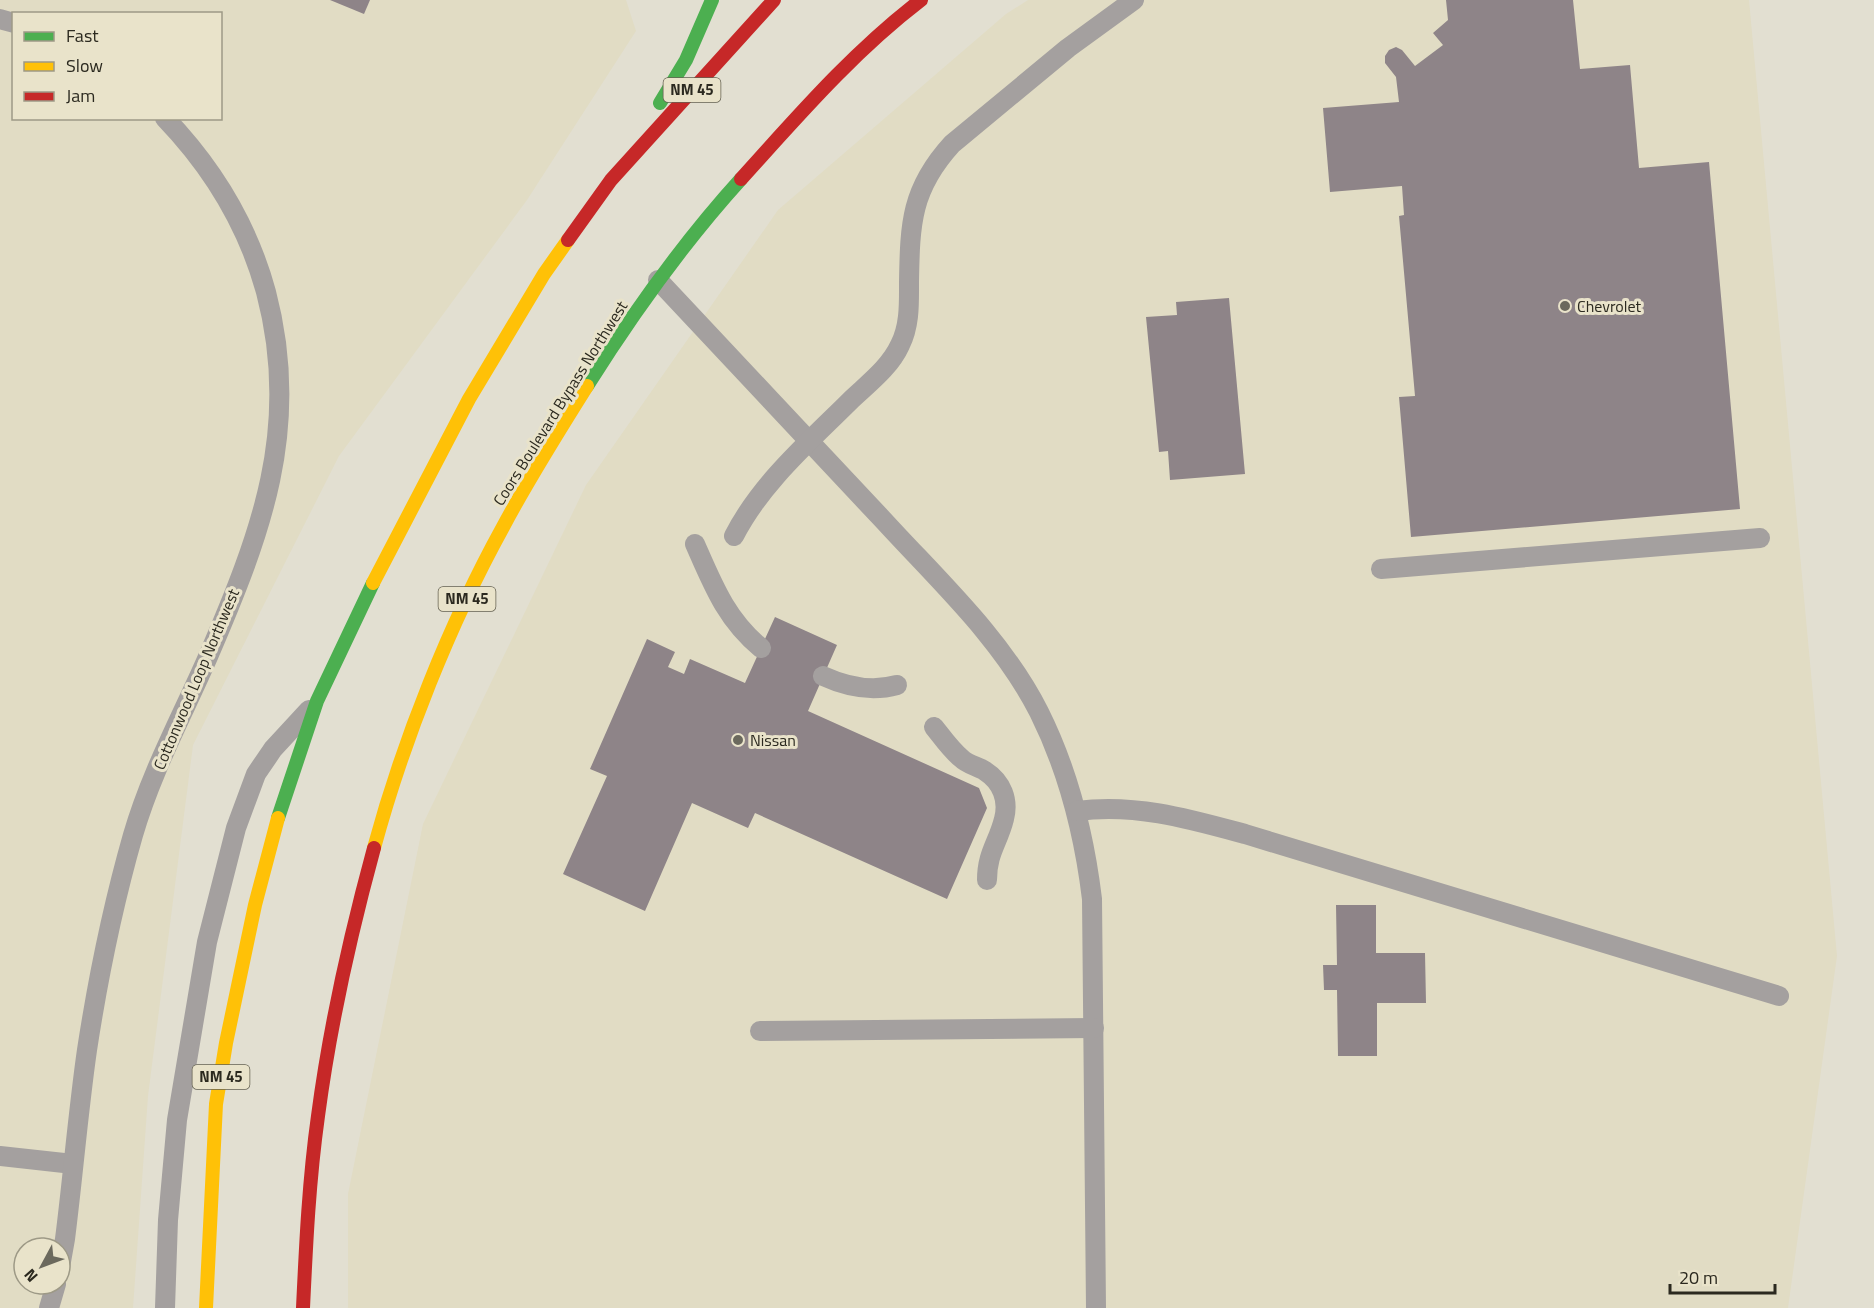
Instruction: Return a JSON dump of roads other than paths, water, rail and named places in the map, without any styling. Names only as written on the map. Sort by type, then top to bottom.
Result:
[{"type":"main road","points":[[611,180],[687,60],[712,0]]},
{"type":"main road","name":"NM 45","points":[[206,1308],[216,1104],[226,1043],[252,916],[272,836],[317,701],[387,552],[469,399],[544,274],[611,180],[774,0]]},
{"type":"main road","name":"Coors Boulevard Bypass Northwest","points":[[303,1308],[308,1198],[319,1106],[343,968],[366,873],[395,780],[416,720],[452,632],[492,548],[549,445],[658,280],[689,239],[812,101],[898,11],[921,0]]},
{"type":"lane","points":[[734,536],[757,498],[888,364],[900,345],[907,326],[912,220],[925,178],[938,159],[952,144],[1049,63],[1134,0]]},
{"type":"lane","name":"Cottonwood Loop Northwest","points":[[65,1236],[87,1047],[115,906],[131,842],[160,759],[207,659],[258,528],[276,454],[279,421],[281,387],[279,351],[262,280],[247,238],[212,176],[167,120]]},
{"type":"lane","points":[[658,280],[971,615],[1021,680],[1039,711],[1058,754],[1077,811],[1086,851],[1092,899],[1096,1308]]},
{"type":"lane","points":[[1381,569],[1760,538]]},
{"type":"lane","points":[[695,543],[728,614],[761,648]]},
{"type":"lane","points":[[823,676],[841,684],[866,688],[883,689],[897,685]]},
{"type":"lane","points":[[165,1308],[168,1220],[177,1120],[197,994],[223,878],[236,828],[256,774],[273,749],[317,701]]},
{"type":"lane","points":[[934,727],[960,758],[985,771],[996,781],[1005,795],[1006,811],[987,864],[987,880]]},
{"type":"lane","points":[[1077,811],[1103,807],[1142,810],[1192,820],[1245,834],[1779,996]]},
{"type":"lane","points":[[760,1031],[1094,1028]]},
{"type":"lane","points":[[0,1156],[73,1164]]},
{"type":"place","name":"Chevrolet","points":[[1565,306]]},
{"type":"place","name":"Nissan","points":[[738,740]]}]
